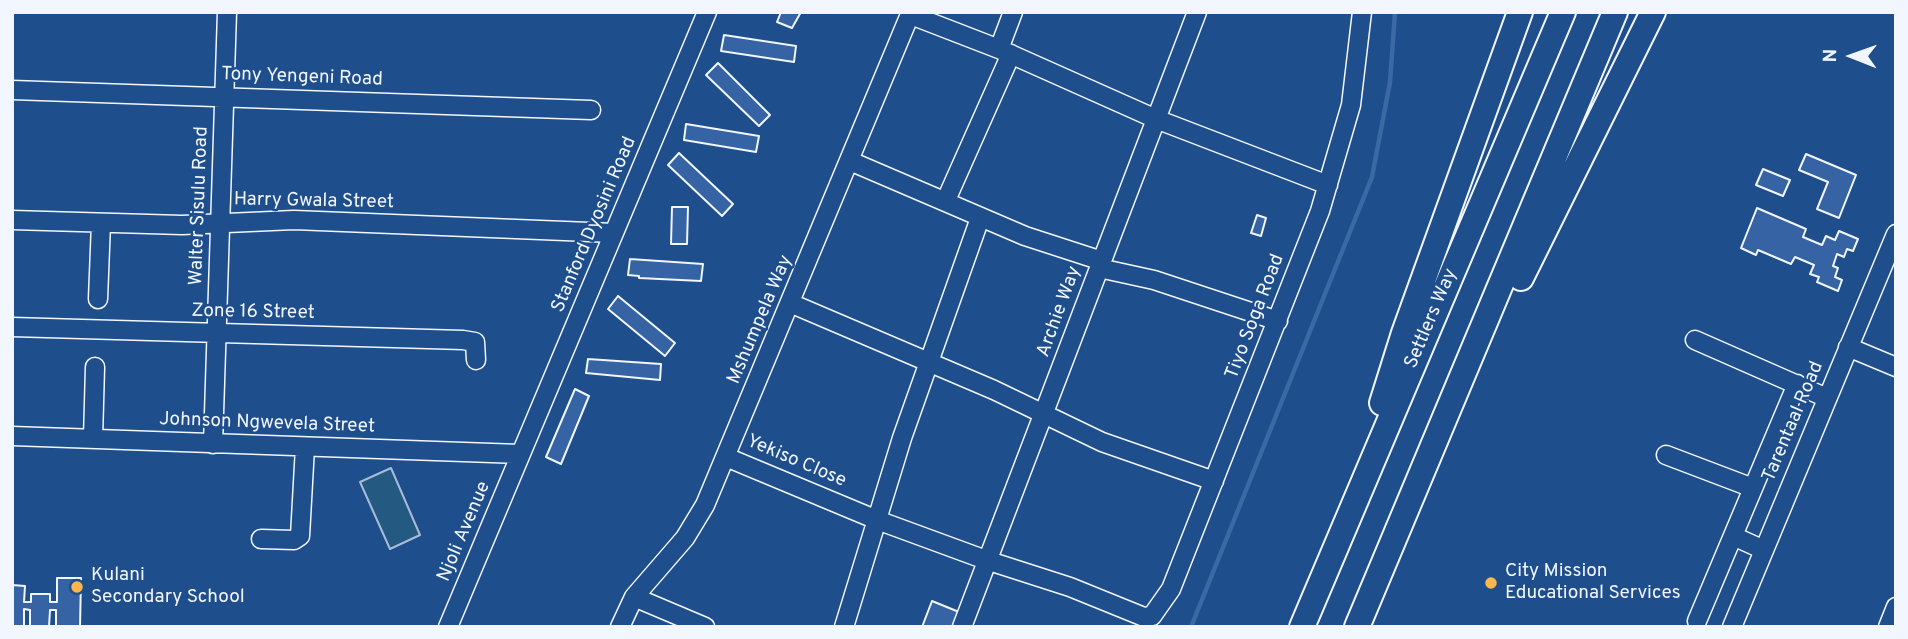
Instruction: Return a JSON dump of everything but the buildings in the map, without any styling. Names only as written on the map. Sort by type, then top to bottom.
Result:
[{"type":"highway","points":[[1341,534],[1404,333],[1520,12]]},
{"type":"highway","name":"Settlers Way","points":[[1303,627],[1563,12]]},
{"type":"highway","points":[[1357,627],[1615,12]]},
{"type":"highway","points":[[1450,410],[1487,348],[1653,12]]},
{"type":"street","name":"Walter Sisulu Road","points":[[213,443],[227,12]]},
{"type":"street","name":"Stanford Dyosini Road","points":[[520,454],[707,12]]},
{"type":"street","points":[[946,200],[1005,51],[1013,12]]},
{"type":"street","name":"Archie Way","points":[[962,627],[1197,12]]},
{"type":"street","name":"Tiyo Soga Road","points":[[1144,617],[1155,614],[1171,589],[1278,321],[1328,185],[1353,94],[1362,12]]},
{"type":"street","points":[[911,13],[1005,51],[1156,119],[1328,185]]},
{"type":"street","name":"Mshumpela Way","points":[[620,627],[634,597],[695,524],[726,457],[911,13]]},
{"type":"street","name":"Tony Yengeni Road","points":[[12,90],[591,110]]},
{"type":"street","points":[[850,161],[946,200],[980,218],[1100,265],[1278,321]]},
{"type":"street","points":[[844,627],[923,361],[980,218]]},
{"type":"street","name":"Harry Gwala Street","points":[[12,220],[182,225],[220,221],[294,220],[614,233]]},
{"type":"street","points":[[98,299],[101,223]]},
{"type":"street","name":"Tarentaal Road","points":[[1732,627],[1896,234]]},
{"type":"street","points":[[790,303],[1115,447],[1214,481]]},
{"type":"street","name":"Zone 16 Street","points":[[12,327],[469,341],[475,342],[476,360]]},
{"type":"street","points":[[1695,340],[1827,398]]},
{"type":"street","points":[[1848,347],[1896,367]]},
{"type":"street","points":[[93,439],[95,367]]},
{"type":"street","points":[[1697,621],[1797,384]]},
{"type":"street","name":"Johnson Ngwevela Street","points":[[12,436],[520,454]]},
{"type":"street","points":[[261,539],[294,540],[300,537],[305,447]]},
{"type":"street","name":"Njoli Avenue","points":[[448,627],[520,454]]},
{"type":"street","points":[[1666,455],[1753,488]]},
{"type":"street","name":"Yekiso Close","points":[[726,457],[877,520],[1070,587],[1144,617]]},
{"type":"street","points":[[1733,536],[1764,550]]},
{"type":"street","points":[[634,597],[705,627]]},
{"type":"street","points":[[1888,627],[1896,607]]},
{"type":"shaded area","points":[[391,468],[420,535],[390,549],[360,482]]},
{"type":"waterway","points":[[1191,627],[1372,177],[1390,82],[1395,12]]},
{"type":"place","name":"City Mission Educational Services","points":[[1491,583]]},
{"type":"place","name":"Kulani Secondary School","points":[[77,587]]}]
